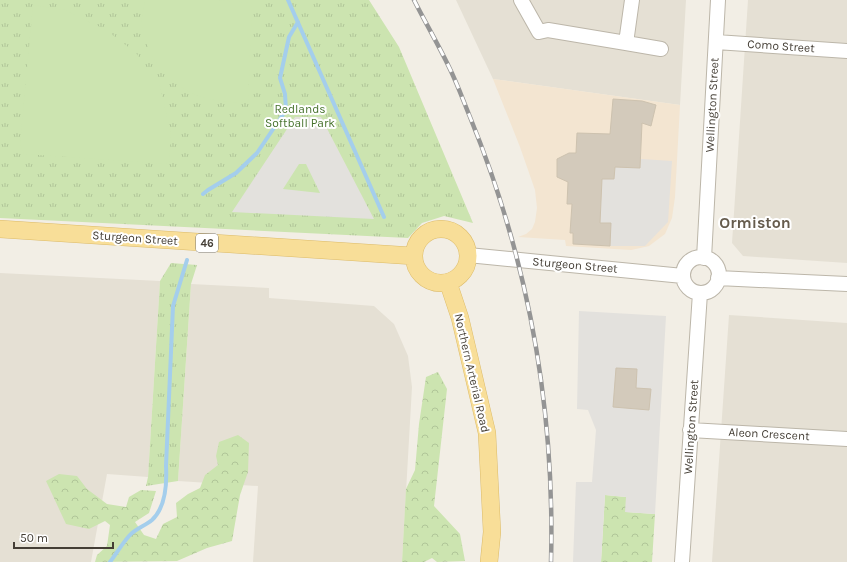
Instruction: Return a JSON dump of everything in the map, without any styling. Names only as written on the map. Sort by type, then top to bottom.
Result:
[{"type":"main road","name":"Sturgeon Street","points":[[0,229],[414,256]]},
{"type":"main road","points":[[440,229],[447,229],[459,236],[467,248],[468,255],[466,266],[462,272],[448,282],[432,281],[424,277],[415,264],[414,256],[415,249],[421,237],[427,233],[440,229]]},
{"type":"main road","name":"Northern Arterial Road","points":[[448,282],[460,318],[487,433],[492,532],[489,562]]},
{"type":"street","points":[[521,0],[539,32],[548,30],[661,49]]},
{"type":"street","points":[[626,43],[632,0]]},
{"type":"street","name":"Wellington Street","points":[[704,258],[718,0]]},
{"type":"street","name":"Como Street","points":[[716,42],[847,51]]},
{"type":"street","name":"Sturgeon Street","points":[[468,255],[683,276]]},
{"type":"street","points":[[698,258],[704,258],[715,265],[718,278],[712,289],[700,293],[688,288],[683,276],[683,271],[689,262],[698,258]]},
{"type":"street","points":[[718,278],[847,284]]},
{"type":"street","name":"Wellington Street","points":[[682,562],[700,293]]},
{"type":"street","name":"Aleon Crescent","points":[[690,430],[847,439]]},
{"type":"shaded area","points":[[456,0],[686,0],[680,105],[493,79]]},
{"type":"shaded area","points":[[748,0],[847,0],[847,263],[743,256],[732,243]]},
{"type":"shaded area","points":[[493,79],[680,105],[675,197],[672,218],[665,234],[649,246],[631,250],[566,246],[565,240],[518,237],[526,234],[532,229],[535,222],[537,208],[535,190]]},
{"type":"shaded area","points":[[295,117],[321,117],[374,219],[232,212]],"holes":[[[299,164],[306,164],[320,193],[283,189]]]},
{"type":"shaded area","points":[[641,159],[672,161],[668,222],[645,246],[610,246],[611,223],[600,223],[602,179],[614,179],[615,167],[640,168]]},
{"type":"shaded area","points":[[0,273],[160,281],[148,477],[107,474],[91,562],[0,562]]},
{"type":"shaded area","points":[[191,284],[269,288],[269,298],[374,306],[394,324],[408,356],[412,387],[402,562],[253,562],[258,486],[178,481]]},
{"type":"shaded area","points":[[579,311],[666,316],[655,514],[625,512],[626,497],[605,495],[601,562],[573,562],[576,482],[592,482],[596,430],[588,410],[577,409]]},
{"type":"shaded area","points":[[729,315],[847,323],[847,562],[712,562]]},
{"type":"green space","name":"Redlands Softball Park","points":[[0,0],[369,0],[399,47],[473,223],[444,216],[422,223],[408,238],[0,218]]},
{"type":"green space","points":[[145,0],[217,0],[252,3],[248,103],[205,98],[182,87],[163,70],[149,49],[145,37],[142,25],[142,15]]},
{"type":"green space","points":[[33,5],[65,10],[106,30],[136,53],[160,86],[171,135],[169,164],[24,154],[20,144]]},
{"type":"green space","points":[[171,263],[197,265],[191,284],[178,481],[146,486],[148,477],[160,281]]},
{"type":"green space","points":[[438,372],[447,389],[434,506],[460,534],[465,561],[437,562],[432,558],[424,562],[402,562],[406,489],[415,470],[419,424],[426,377]]},
{"type":"green space","points":[[238,435],[249,443],[248,472],[240,495],[232,541],[207,548],[177,561],[95,562],[97,555],[107,546],[110,525],[105,521],[89,529],[66,524],[46,481],[59,474],[77,476],[87,489],[107,504],[126,507],[129,497],[141,490],[156,491],[149,513],[135,522],[144,535],[156,539],[163,524],[177,517],[176,503],[188,494],[200,488],[205,475],[218,465],[216,456],[219,442]]},
{"type":"green space","points":[[605,495],[626,497],[626,512],[655,514],[652,562],[601,562]]},
{"type":"building","points":[[613,99],[642,101],[656,105],[651,126],[642,123],[640,168],[615,167],[614,179],[602,179],[600,223],[611,223],[610,246],[573,244],[573,233],[570,233],[572,204],[567,204],[568,182],[557,177],[557,159],[569,153],[576,153],[577,133],[610,134]]},
{"type":"building","points":[[616,368],[637,369],[636,388],[651,389],[649,410],[613,407]]},
{"type":"waterway","points":[[288,0],[384,217]]},
{"type":"waterway","points":[[203,194],[236,173],[257,153],[286,110],[285,94],[280,78],[289,37],[298,22]]},
{"type":"waterway","points":[[110,562],[131,534],[157,515],[165,495],[173,306],[187,260]]},
{"type":"railway","points":[[414,0],[452,73],[470,117],[508,225],[522,280],[534,335],[548,448],[551,505],[551,562]]},
{"type":"district","name":"Ormiston","points":[[755,222]]}]
